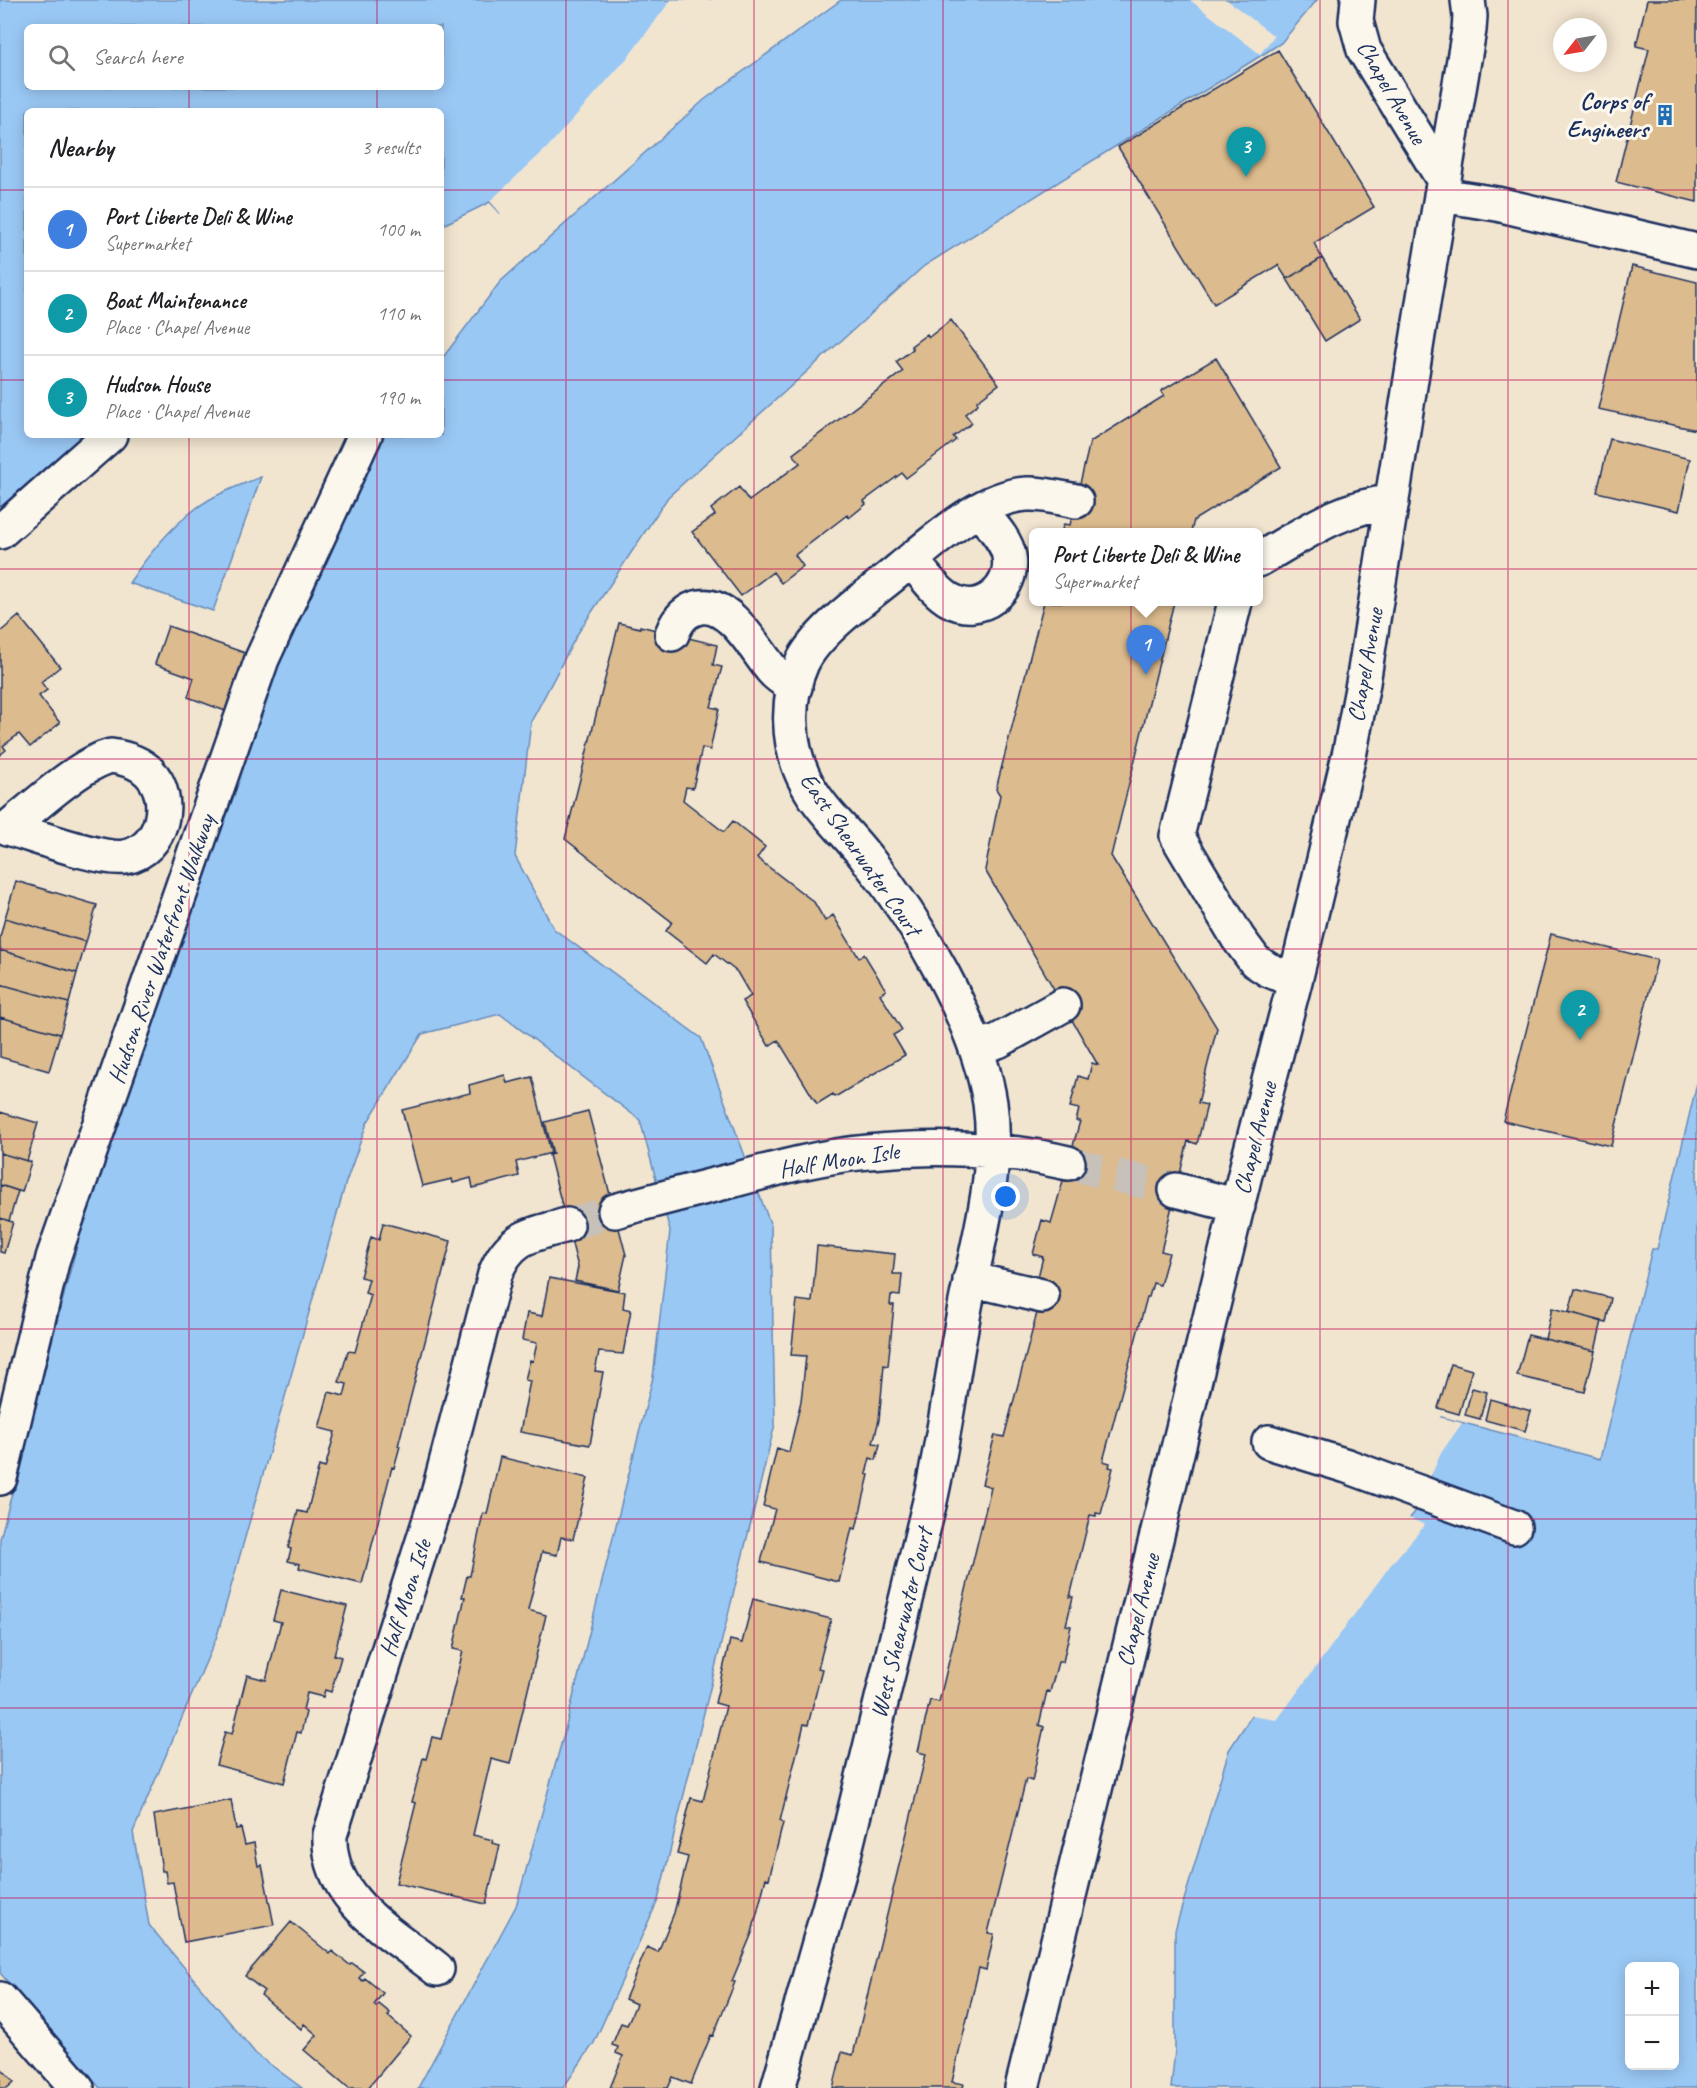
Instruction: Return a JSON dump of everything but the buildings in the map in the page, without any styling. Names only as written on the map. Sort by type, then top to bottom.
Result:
[{"type":"street","name":"Chapel Avenue","points":[[1358,0],[1356,21],[1364,50],[1442,187]]},
{"type":"street","name":"Chapel Avenue","points":[[1022,2088],[1350,751],[1469,30],[1468,0]]},
{"type":"street","points":[[1442,187],[1497,204],[1697,251]]},
{"type":"street","points":[[0,532],[107,438]]},
{"type":"street","name":"Hudson River Waterfront Walkway","points":[[0,1478],[53,1258],[258,670],[364,438]]},
{"type":"street","name":"East Shearwater Court","points":[[993,1152],[989,1100],[976,1048],[951,989],[902,907],[865,855],[812,793],[803,777],[792,742],[791,721],[795,687],[803,662],[822,636],[911,560],[965,518],[1003,499],[1028,494],[1076,501]]},
{"type":"street","points":[[1263,557],[1343,513],[1361,506],[1392,502]]},
{"type":"street","points":[[911,560],[947,599],[955,603],[973,606],[991,599],[1005,585],[1010,566],[1009,555],[1005,545],[980,510]]},
{"type":"street","points":[[672,634],[675,626],[687,611],[707,606],[716,608],[725,612],[733,620],[775,673],[795,687]]},
{"type":"street","points":[[1234,606],[1177,836],[1251,956],[1267,969],[1295,981]]},
{"type":"street","points":[[976,1048],[998,1041],[1063,1005]]},
{"type":"street","name":"Half Moon Isle","points":[[629,1207],[816,1160],[867,1152],[911,1149],[993,1152],[1042,1157],[1068,1163]]},
{"type":"street","name":"West Shearwater Court","points":[[778,2088],[841,1867],[930,1502],[942,1448],[957,1347],[987,1200],[993,1152]]},
{"type":"street","points":[[1176,1190],[1238,1206]]},
{"type":"street","name":"Half Moon Isle","points":[[437,1969],[362,1910],[350,1897],[332,1864],[329,1849],[330,1834],[438,1494],[501,1258],[511,1246],[524,1238],[567,1225]]},
{"type":"street","points":[[970,1279],[1041,1296]]},
{"type":"street","points":[[1269,1442],[1347,1466],[1514,1527]]},
{"type":"street","points":[[0,1999],[77,2088]]},
{"type":"water","points":[[0,0],[711,0],[500,213],[490,202],[444,225],[444,108],[24,108],[24,438],[93,438],[0,517]]},
{"type":"water","points":[[841,0],[1317,0],[1281,43],[924,266],[668,497],[578,633],[531,722],[515,856],[554,929],[701,1038],[771,1226],[775,1424],[658,1900],[594,2043],[563,2088],[418,2088],[516,1906],[565,1730],[653,1377],[670,1231],[640,1120],[500,1014],[422,1034],[367,1123],[346,1182],[217,1636],[133,1832],[149,1925],[256,2054],[302,2088],[100,2088],[0,1973],[0,1539],[86,1211],[274,666],[383,438],[444,438],[444,356],[500,282],[704,100]]},
{"type":"water","points":[[261,477],[213,611],[129,583],[156,547],[189,514],[220,494]]},
{"type":"water","points":[[1697,1083],[1697,2088],[1171,2088],[1175,2050],[1175,1930],[1229,1750],[1271,1686],[1419,1507],[1431,1476],[1441,1417],[1600,1459],[1652,1249],[1657,1249]]},
{"type":"pier","points":[[671,0],[714,0],[502,215],[490,201],[546,149],[629,56]]},
{"type":"pier","points":[[1190,0],[1227,0],[1274,36],[1260,54]]},
{"type":"pier","points":[[1438,1417],[1462,1423],[1441,1453],[1431,1476],[1428,1474]]},
{"type":"pier","points":[[1407,1517],[1425,1525],[1392,1563],[1277,1720],[1251,1716],[1249,1713],[1268,1684]]},
{"type":"tunnel","points":[[1068,1163],[1176,1190]]},
{"type":"tunnel","points":[[567,1225],[615,1211]]},
{"type":"place","name":"Corps of Engineers","points":[[1665,115]]},
{"type":"place","name":"Hudson House","points":[[1246,177]]},
{"type":"place","name":"Port Liberte Deli & Wine","points":[[1146,675]]},
{"type":"place","name":"Boat Maintenance","points":[[1580,1040]]}]
